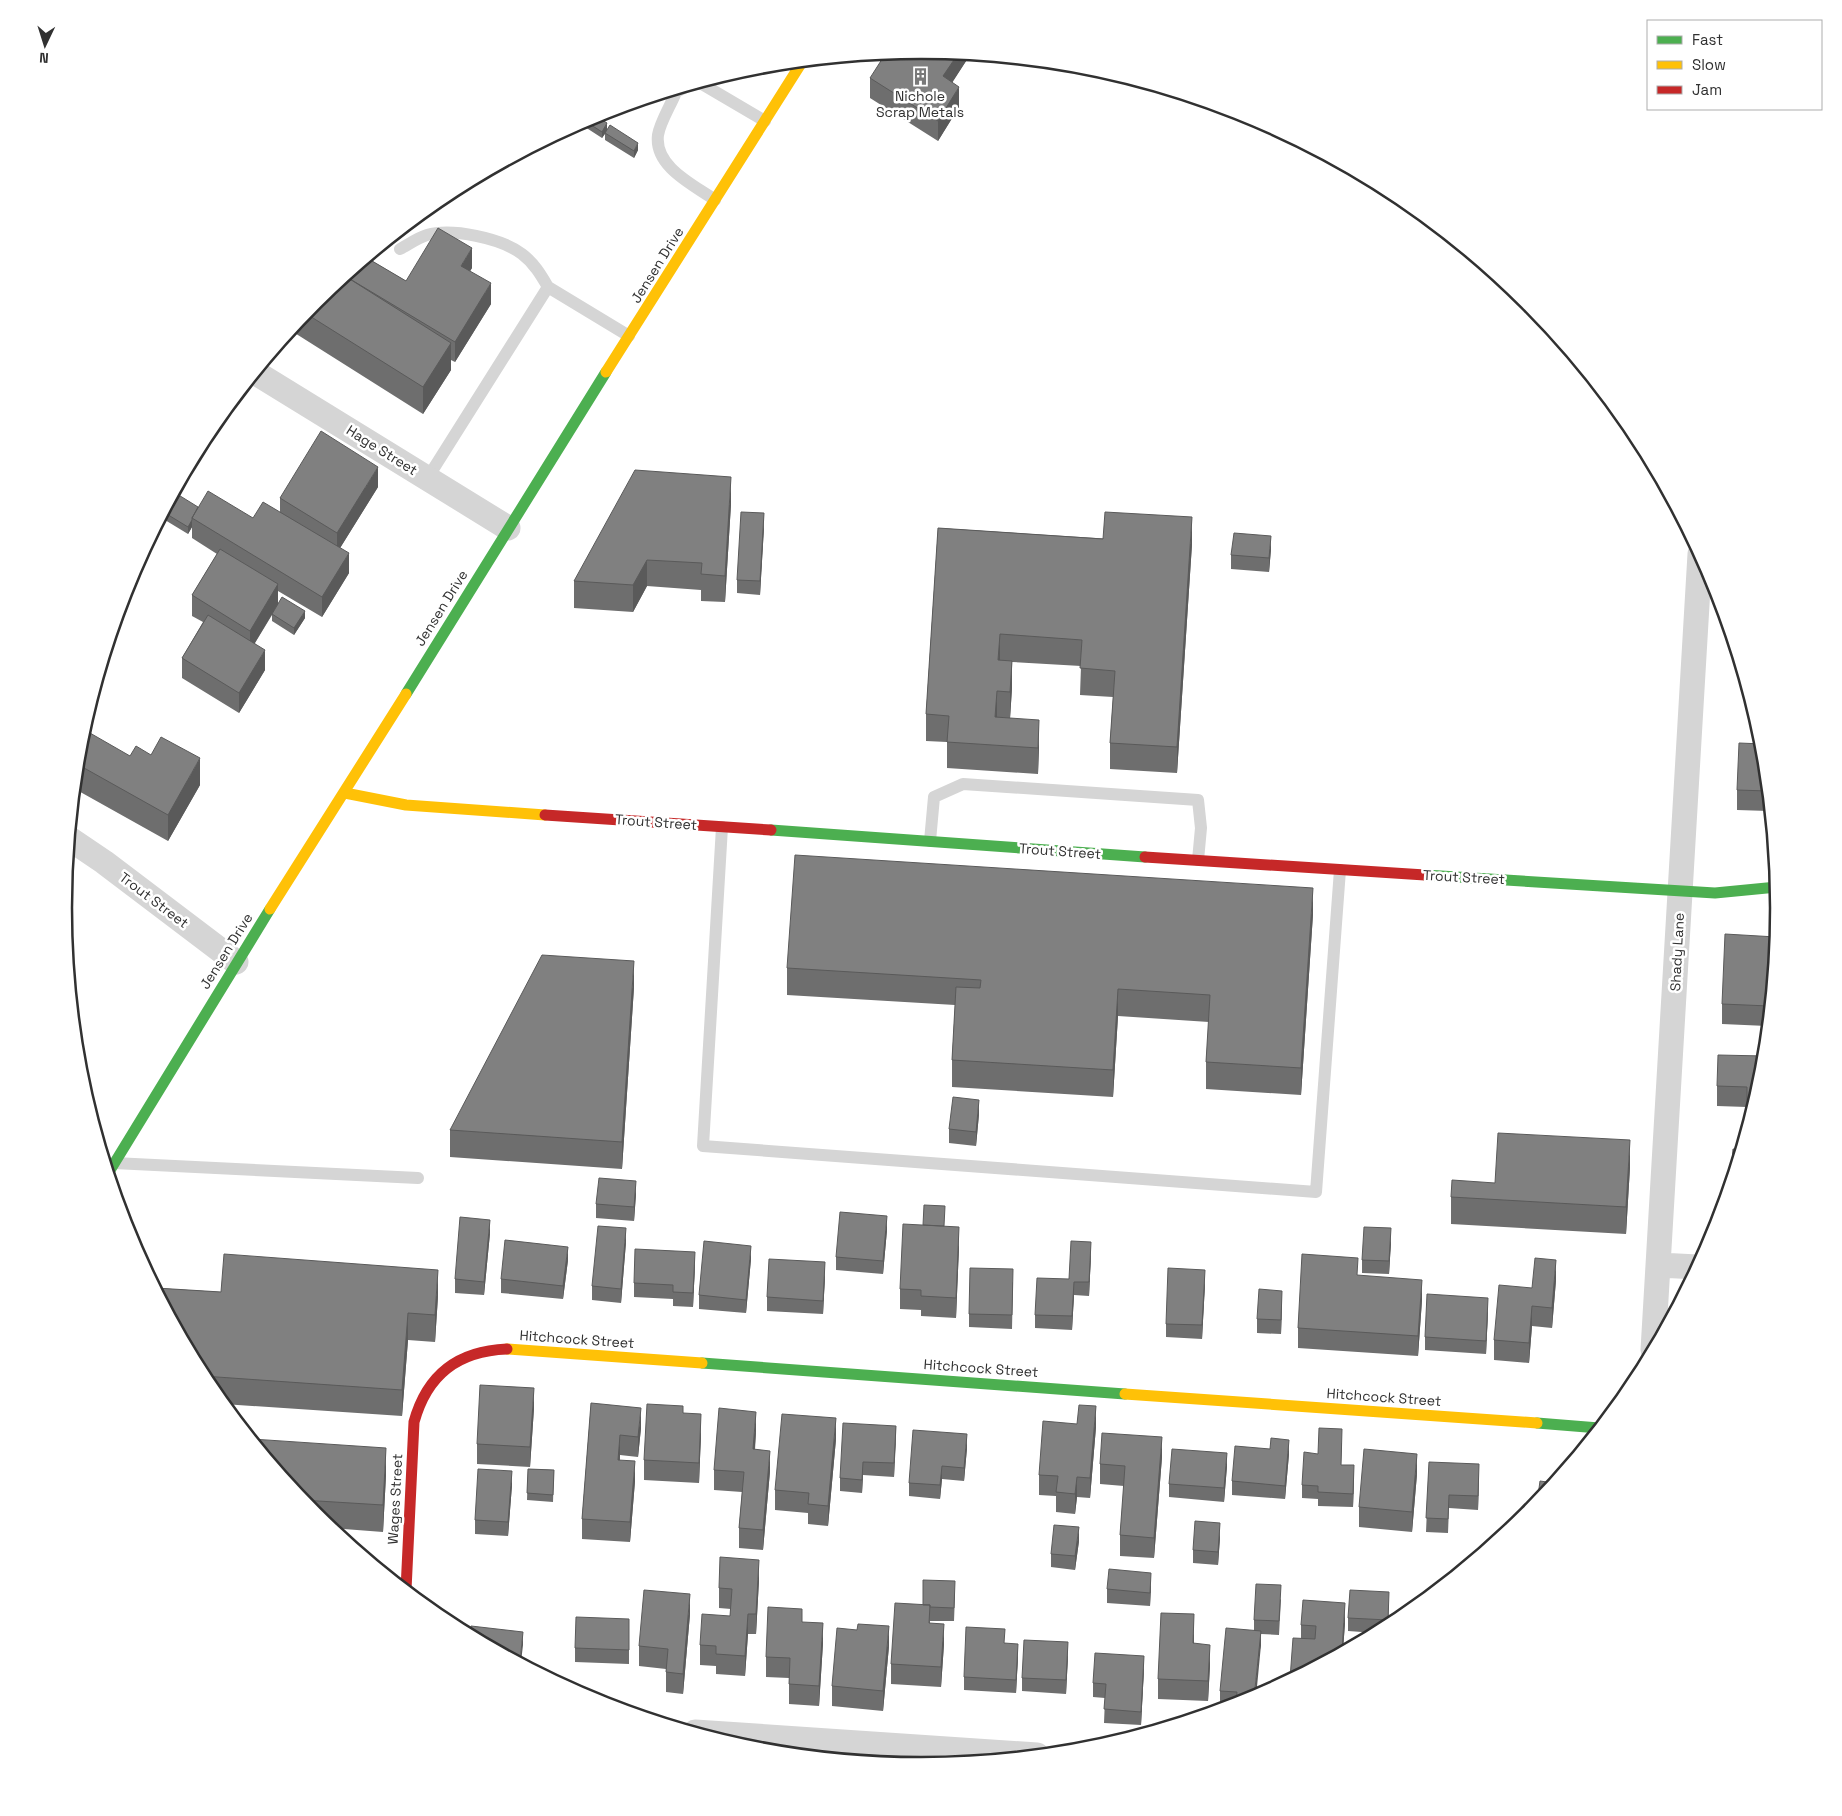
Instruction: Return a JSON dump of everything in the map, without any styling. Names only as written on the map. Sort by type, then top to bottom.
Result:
[{"type":"street","name":"Jensen Drive","points":[[112,1165],[236,962],[344,794],[508,528],[798,68]]},
{"type":"street","name":"Hage Street","points":[[260,375],[508,528]]},
{"type":"street","name":"Shady Lane","points":[[1654,1336],[1699,568]]},
{"type":"street","name":"Trout Street","points":[[344,794],[406,805],[1340,870],[1680,890],[1742,892],[1769,888]]},
{"type":"street","name":"Trout Street","points":[[75,843],[104,862],[236,962]]},
{"type":"street","points":[[1659,1265],[1691,1267]]},
{"type":"street","name":"Hitchcock Street","points":[[414,1440],[419,1401],[429,1384],[441,1370],[479,1352],[505,1349],[1593,1428]]},
{"type":"street","name":"Wages Street","points":[[406,1584],[414,1440]]},
{"type":"street","points":[[726,1734],[1003,1753]]},
{"type":"lane","points":[[706,87],[765,121]]},
{"type":"lane","points":[[674,96],[658,136],[660,149],[670,168],[715,200]]},
{"type":"lane","points":[[400,250],[425,235],[444,231],[490,239],[521,253],[535,266],[548,287],[629,336]]},
{"type":"lane","points":[[427,479],[548,287]]},
{"type":"lane","points":[[930,841],[934,797],[963,784],[1198,800],[1200,828],[1198,860]]},
{"type":"lane","points":[[722,827],[703,1146],[1316,1192],[1340,870]]},
{"type":"lane","points":[[113,1167],[418,1178]]},
{"type":"building","points":[[881,60],[954,60],[943,76],[959,87],[938,121],[870,78]]},
{"type":"building","points":[[603,120],[607,123],[602,132],[591,125]]},
{"type":"building","points":[[610,125],[638,143],[634,151],[605,133]]},
{"type":"building","points":[[438,228],[472,248],[461,266],[491,283],[455,342],[351,279],[372,261],[406,281]]},
{"type":"building","points":[[350,279],[451,343],[423,387],[311,317]]},
{"type":"building","points":[[321,431],[378,467],[337,533],[280,498]]},
{"type":"building","points":[[635,470],[731,477],[725,576],[701,574],[702,563],[647,560],[633,585],[574,581]]},
{"type":"building","points":[[208,491],[253,518],[263,502],[349,553],[322,597],[192,518]]},
{"type":"building","points":[[179,495],[198,507],[188,527],[168,515]]},
{"type":"building","points":[[741,512],[764,513],[760,581],[737,580]]},
{"type":"building","points":[[1105,512],[1192,517],[1177,747],[1110,743],[1115,671],[1080,668],[1082,640],[1000,634],[998,660],[1012,661],[1010,692],[997,691],[995,717],[1039,720],[1038,748],[947,742],[949,716],[926,714],[938,528],[1103,539]]},
{"type":"building","points":[[1234,533],[1271,536],[1269,558],[1231,555]]},
{"type":"building","points":[[220,549],[278,584],[250,631],[192,595]]},
{"type":"building","points":[[282,597],[305,611],[294,628],[272,614]]},
{"type":"building","points":[[208,615],[265,650],[239,693],[182,658]]},
{"type":"building","points":[[90,733],[130,756],[136,746],[151,755],[161,737],[200,758],[168,815],[84,768]]},
{"type":"building","points":[[1739,743],[1754,744],[1762,791],[1737,790]]},
{"type":"building","points":[[795,855],[1313,888],[1301,1068],[1206,1062],[1210,995],[1118,989],[1113,1070],[952,1060],[956,987],[980,988],[981,980],[787,968]]},
{"type":"building","points":[[1725,934],[1769,937],[1764,1006],[1722,1004]]},
{"type":"building","points":[[542,955],[634,961],[622,1142],[450,1130]]},
{"type":"building","points":[[1718,1055],[1757,1056],[1748,1100],[1747,1087],[1717,1086]]},
{"type":"building","points":[[953,1097],[979,1100],[976,1132],[949,1129]]},
{"type":"building","points":[[1498,1133],[1630,1140],[1626,1207],[1451,1197],[1452,1180],[1495,1183]]},
{"type":"building","points":[[599,1178],[636,1181],[634,1207],[596,1204]]},
{"type":"building","points":[[924,1205],[945,1206],[944,1226],[923,1225]]},
{"type":"building","points":[[840,1212],[887,1216],[883,1261],[836,1257]]},
{"type":"building","points":[[460,1217],[490,1220],[484,1282],[455,1279]]},
{"type":"building","points":[[903,1224],[959,1227],[956,1298],[921,1296],[921,1290],[900,1289]]},
{"type":"building","points":[[598,1226],[626,1228],[621,1289],[592,1286]]},
{"type":"building","points":[[1364,1227],[1391,1228],[1389,1261],[1362,1260]]},
{"type":"building","points":[[505,1240],[568,1247],[563,1286],[501,1279]]},
{"type":"building","points":[[704,1241],[751,1246],[746,1300],[699,1295]]},
{"type":"building","points":[[1071,1241],[1091,1242],[1089,1282],[1074,1282],[1072,1316],[1035,1315],[1037,1278],[1069,1279]]},
{"type":"building","points":[[635,1249],[695,1252],[693,1293],[673,1292],[673,1285],[634,1283]]},
{"type":"building","points":[[224,1254],[438,1270],[435,1315],[408,1313],[402,1390],[213,1377],[161,1288],[221,1292]]},
{"type":"building","points":[[1302,1254],[1358,1258],[1357,1275],[1422,1280],[1418,1336],[1298,1328]]},
{"type":"building","points":[[1535,1258],[1556,1260],[1552,1308],[1532,1306],[1529,1343],[1494,1340],[1499,1285],[1532,1288]]},
{"type":"building","points":[[769,1259],[825,1262],[823,1301],[767,1297]]},
{"type":"building","points":[[970,1268],[1013,1269],[1012,1315],[969,1314]]},
{"type":"building","points":[[1168,1268],[1205,1270],[1202,1325],[1166,1324]]},
{"type":"building","points":[[1259,1289],[1282,1291],[1281,1320],[1257,1319]]},
{"type":"building","points":[[1427,1294],[1488,1298],[1486,1341],[1425,1337]]},
{"type":"building","points":[[480,1385],[534,1388],[530,1447],[477,1444]]},
{"type":"building","points":[[591,1403],[641,1408],[638,1437],[620,1435],[618,1460],[635,1461],[630,1522],[582,1519]]},
{"type":"building","points":[[647,1404],[683,1406],[683,1413],[701,1414],[699,1463],[644,1460]]},
{"type":"building","points":[[1079,1405],[1096,1406],[1090,1478],[1077,1477],[1075,1494],[1056,1492],[1058,1476],[1039,1475],[1043,1421],[1077,1424]]},
{"type":"building","points":[[719,1408],[756,1412],[753,1449],[770,1451],[763,1530],[739,1528],[744,1472],[714,1470]]},
{"type":"building","points":[[782,1414],[836,1418],[828,1506],[808,1504],[809,1493],[775,1490]]},
{"type":"building","points":[[843,1423],[896,1426],[894,1463],[863,1462],[862,1480],[840,1478]]},
{"type":"building","points":[[1319,1428],[1342,1429],[1341,1465],[1354,1465],[1353,1494],[1318,1492],[1318,1486],[1302,1485],[1304,1452],[1318,1454]]},
{"type":"building","points":[[913,1430],[967,1434],[964,1468],[942,1466],[940,1485],[909,1483]]},
{"type":"building","points":[[1102,1433],[1162,1437],[1154,1538],[1120,1535],[1125,1466],[1100,1464]]},
{"type":"building","points":[[1271,1438],[1289,1440],[1285,1486],[1232,1481],[1235,1446],[1270,1449]]},
{"type":"building","points":[[259,1439],[386,1448],[383,1505],[312,1501]]},
{"type":"building","points":[[1172,1449],[1227,1453],[1224,1488],[1169,1484]]},
{"type":"building","points":[[1364,1449],[1417,1454],[1412,1512],[1359,1507]]},
{"type":"building","points":[[1429,1462],[1479,1464],[1478,1496],[1449,1495],[1448,1519],[1426,1518]]},
{"type":"building","points":[[478,1469],[512,1471],[508,1522],[475,1520]]},
{"type":"building","points":[[528,1469],[554,1470],[553,1495],[527,1493]]},
{"type":"building","points":[[1540,1481],[1546,1482],[1539,1490]]},
{"type":"building","points":[[1195,1521],[1220,1523],[1218,1552],[1193,1550]]},
{"type":"building","points":[[1054,1525],[1079,1527],[1075,1556],[1051,1554]]},
{"type":"building","points":[[720,1557],[759,1560],[756,1614],[748,1614],[745,1656],[716,1654],[716,1646],[700,1645],[702,1614],[730,1616],[732,1589],[719,1588]]},
{"type":"building","points":[[1109,1569],[1151,1573],[1150,1593],[1107,1589]]},
{"type":"building","points":[[923,1580],[955,1581],[954,1608],[923,1605]]},
{"type":"building","points":[[1256,1584],[1281,1585],[1279,1621],[1254,1620]]},
{"type":"building","points":[[644,1590],[690,1594],[683,1674],[666,1672],[668,1649],[639,1646]]},
{"type":"building","points":[[1350,1590],[1389,1592],[1388,1617],[1384,1620],[1348,1618]]},
{"type":"building","points":[[1303,1600],[1345,1603],[1342,1645],[1290,1673],[1293,1638],[1315,1639],[1316,1626],[1301,1625]]},
{"type":"building","points":[[895,1603],[930,1605],[929,1623],[944,1624],[941,1667],[891,1664]]},
{"type":"building","points":[[768,1607],[802,1609],[802,1622],[823,1623],[819,1686],[789,1684],[790,1658],[766,1657]]},
{"type":"building","points":[[1161,1613],[1194,1614],[1193,1643],[1210,1645],[1208,1681],[1158,1679]]},
{"type":"building","points":[[576,1617],[629,1619],[629,1650],[575,1648]]},
{"type":"building","points":[[858,1624],[889,1626],[883,1691],[832,1686],[837,1628],[857,1630]]},
{"type":"building","points":[[471,1627],[523,1632],[521,1657],[496,1643]]},
{"type":"building","points":[[966,1627],[1005,1629],[1004,1643],[1018,1644],[1016,1680],[964,1677]]},
{"type":"building","points":[[1226,1628],[1261,1631],[1255,1689],[1237,1696],[1237,1692],[1220,1691]]},
{"type":"building","points":[[1024,1640],[1068,1642],[1066,1680],[1022,1678]]},
{"type":"building","points":[[1095,1653],[1144,1656],[1141,1712],[1104,1709],[1106,1684],[1093,1683]]},
{"type":"traffic: fast","points":[[406,694],[606,372]]},
{"type":"traffic: fast","points":[[771,830],[1145,857]]},
{"type":"traffic: fast","points":[[1425,875],[1715,893],[1769,888]]},
{"type":"traffic: fast","points":[[113,1166],[270,909]]},
{"type":"traffic: fast","points":[[702,1363],[1125,1394]]},
{"type":"traffic: fast","points":[[1537,1423],[1593,1428]]},
{"type":"traffic: slow","points":[[606,372],[798,68]]},
{"type":"traffic: slow","points":[[270,909],[406,694]]},
{"type":"traffic: slow","points":[[345,793],[406,805],[545,815]]},
{"type":"traffic: slow","points":[[507,1349],[702,1363]]},
{"type":"traffic: slow","points":[[1125,1394],[1537,1423]]},
{"type":"traffic: jam","points":[[545,815],[771,830]]},
{"type":"traffic: jam","points":[[1145,857],[1425,875]]},
{"type":"traffic: jam","points":[[406,1584],[414,1422],[420,1405],[436,1379],[459,1361],[473,1355],[507,1349]]},
{"type":"place","name":"Nichole Scrap Metals","points":[[920,76]]}]
